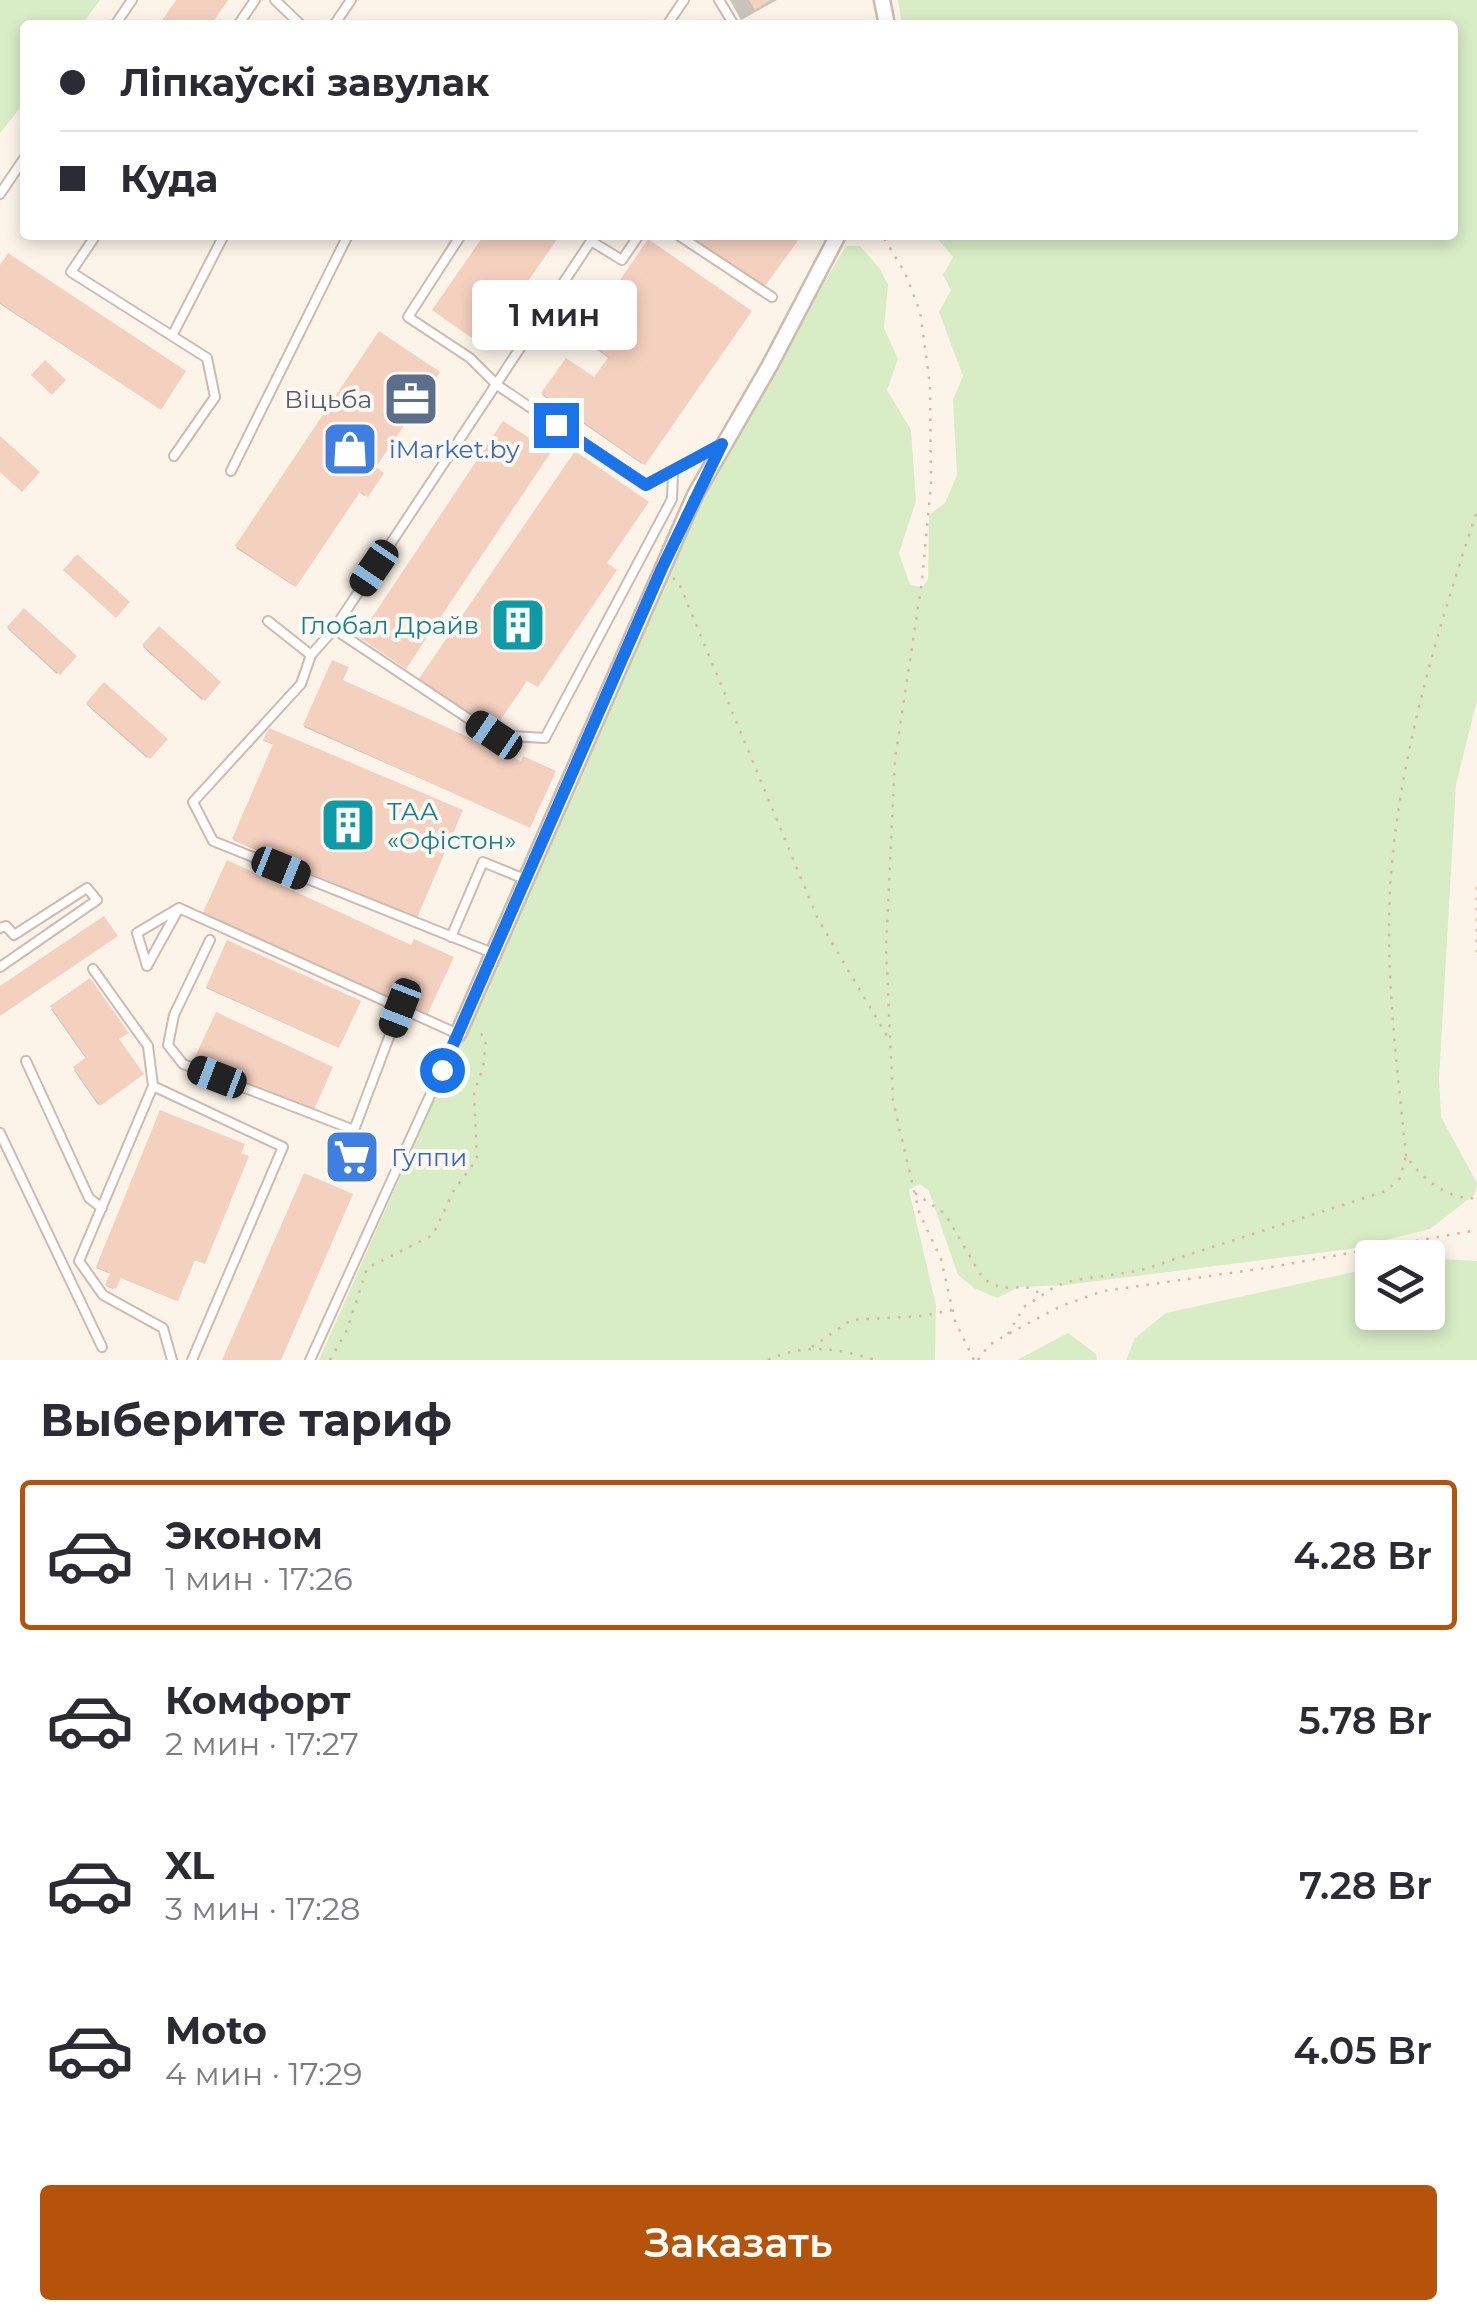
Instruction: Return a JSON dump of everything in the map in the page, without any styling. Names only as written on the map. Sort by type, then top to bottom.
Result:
[{"type":"street","points":[[458,1034],[662,568],[722,444],[770,365],[835,240]]},
{"type":"lane","points":[[275,0],[297,20]]},
{"type":"lane","points":[[0,194],[20,164]]},
{"type":"lane","points":[[93,240],[72,272],[208,358],[215,397],[174,456]]},
{"type":"lane","points":[[172,336],[221,240]]},
{"type":"lane","points":[[231,471],[346,240]]},
{"type":"lane","points":[[459,240],[408,317],[470,358],[497,385],[646,485],[722,444]]},
{"type":"lane","points":[[495,954],[213,841],[193,802],[300,684],[311,655],[334,629],[592,240]]},
{"type":"lane","points":[[596,240],[622,260],[636,240]]},
{"type":"lane","points":[[685,240],[772,298]]},
{"type":"lane","points":[[334,629],[494,735],[546,738],[672,500],[673,470]]},
{"type":"lane","points":[[268,621],[311,655]]},
{"type":"lane","points":[[451,936],[483,862],[527,880]]},
{"type":"lane","points":[[0,928],[6,926],[14,935],[88,888],[97,900],[0,967]]},
{"type":"lane","points":[[179,908],[171,922],[147,966],[137,934],[179,908]]},
{"type":"lane","points":[[179,908],[458,1034],[310,1360]]},
{"type":"lane","points":[[210,940],[174,1015],[168,1045],[183,1064],[354,1130],[400,1008]]},
{"type":"lane","points":[[92,969],[148,1046],[153,1086],[80,1261],[103,1295],[164,1328],[172,1360]]},
{"type":"lane","points":[[26,1061],[89,1198],[102,1208]]},
{"type":"lane","points":[[153,1086],[284,1146],[192,1360]]},
{"type":"lane","points":[[0,1133],[102,1347]]},
{"type":"path","points":[[885,240],[920,310],[930,384],[930,503],[895,760],[886,948],[892,1101],[919,1212],[941,1258],[952,1310],[976,1360],[989,1345],[1008,1334],[1061,1306],[1103,1292],[1477,1230]]},
{"type":"path","points":[[1008,1334],[1024,1307],[1041,1294],[1075,1280],[1138,1271],[1386,1191],[1400,1178],[1406,1156],[1391,998],[1391,874],[1409,758],[1434,641],[1477,511]]},
{"type":"path","points":[[662,568],[679,584],[818,919],[890,1042]]},
{"type":"path","points":[[1477,887],[1477,955]]},
{"type":"path","points":[[330,1360],[347,1330],[367,1268],[433,1235],[454,1190],[477,1159],[474,1092],[483,1068],[486,1040],[477,1030],[478,1020]]},
{"type":"path","points":[[1406,1156],[1418,1174],[1436,1186],[1470,1200],[1477,1198]]},
{"type":"path","points":[[914,1192],[945,1214],[982,1279],[1002,1288],[1026,1287],[1041,1294]]},
{"type":"path","points":[[768,1360],[812,1347],[851,1320],[952,1310]]},
{"type":"path","points":[[812,1347],[844,1350],[875,1360]]},
{"type":"green space","points":[[0,0],[100,0],[86,20],[20,20],[20,108],[0,133]]},
{"type":"green space","points":[[898,0],[1477,0],[1477,700],[1456,785],[1439,1079],[1441,1117],[1477,1183],[1475,1194],[1430,1229],[1386,1240],[1355,1240],[1355,1248],[1350,1249],[1065,1285],[1019,1287],[997,1298],[974,1288],[958,1275],[929,1191],[920,1184],[909,1190],[936,1305],[935,1360],[319,1360],[714,467],[846,246],[860,246],[888,285],[884,328],[898,359],[887,390],[911,430],[916,501],[899,553],[910,585],[922,587],[928,580],[929,515],[945,503],[957,475],[953,400],[963,376],[939,312],[951,290],[943,275],[953,257],[938,240],[1458,240],[1458,20],[901,20]]},
{"type":"green space","points":[[1445,1259],[1477,1261],[1477,1360],[1126,1360],[1135,1338],[1166,1313],[1355,1272],[1355,1330],[1445,1330]]},
{"type":"green space","points":[[1068,1333],[1096,1354],[1097,1360],[1017,1360]]},
{"type":"building","points":[[176,0],[228,0],[214,20],[162,20]]},
{"type":"building","points":[[749,0],[771,0],[755,10]]},
{"type":"building","points":[[481,240],[557,240],[483,346],[432,310]]},
{"type":"building","points":[[647,240],[752,311],[645,465],[541,393],[566,358],[594,377],[609,357],[581,337]]},
{"type":"building","points":[[693,240],[798,240],[762,290]]},
{"type":"building","points":[[8,253],[186,371],[161,410],[0,303],[0,265]]},
{"type":"building","points":[[379,331],[440,372],[376,467],[384,473],[368,497],[360,492],[296,587],[235,546]]},
{"type":"building","points":[[45,360],[66,380],[52,395],[31,375]]},
{"type":"building","points":[[503,421],[551,452],[406,669],[359,637]]},
{"type":"building","points":[[0,436],[40,472],[22,492],[0,472]]},
{"type":"building","name":"Глобал Драйв","points":[[575,451],[649,502],[607,563],[617,570],[538,687],[527,681],[493,731],[418,680]]},
{"type":"building","points":[[77,554],[130,602],[116,618],[63,570]]},
{"type":"building","points":[[24,608],[77,656],[60,675],[7,627]]},
{"type":"building","points":[[159,626],[221,682],[205,701],[142,645]]},
{"type":"building","points":[[332,660],[349,667],[343,680],[521,761],[523,756],[556,771],[530,828],[303,725]]},
{"type":"building","points":[[104,682],[168,739],[150,759],[86,703]]},
{"type":"building","name":"ТАА «Офістон»","points":[[269,728],[463,810],[417,918],[232,839],[273,744],[263,740]]},
{"type":"building","points":[[227,860],[411,945],[414,939],[454,957],[427,1015],[203,912]]},
{"type":"building","points":[[104,916],[118,936],[0,1016],[0,986]]},
{"type":"building","points":[[227,940],[361,1001],[339,1048],[206,987]]},
{"type":"building","points":[[90,978],[129,1033],[119,1039],[144,1074],[100,1106],[73,1067],[86,1057],[50,1006]]},
{"type":"building","points":[[216,1012],[333,1067],[312,1114],[194,1059]]},
{"type":"building","points":[[160,1110],[245,1144],[241,1153],[249,1156],[205,1264],[195,1260],[178,1301],[121,1278],[116,1289],[105,1285],[110,1273],[96,1267]]},
{"type":"building","points":[[304,1173],[353,1194],[281,1360],[222,1360]]},
{"type":"place","name":"Віцьба","points":[[411,399]]},
{"type":"place","name":"iMarket.by","points":[[350,449]]},
{"type":"place","name":"Глобал Драйв","points":[[518,625]]},
{"type":"place","name":"ТАА «Офістон»","points":[[348,825]]},
{"type":"place","name":"Гуппи","points":[[352,1157]]},
{"type":"route","points":[[442,1070],[662,568],[722,444],[646,485],[556,425]]}]
